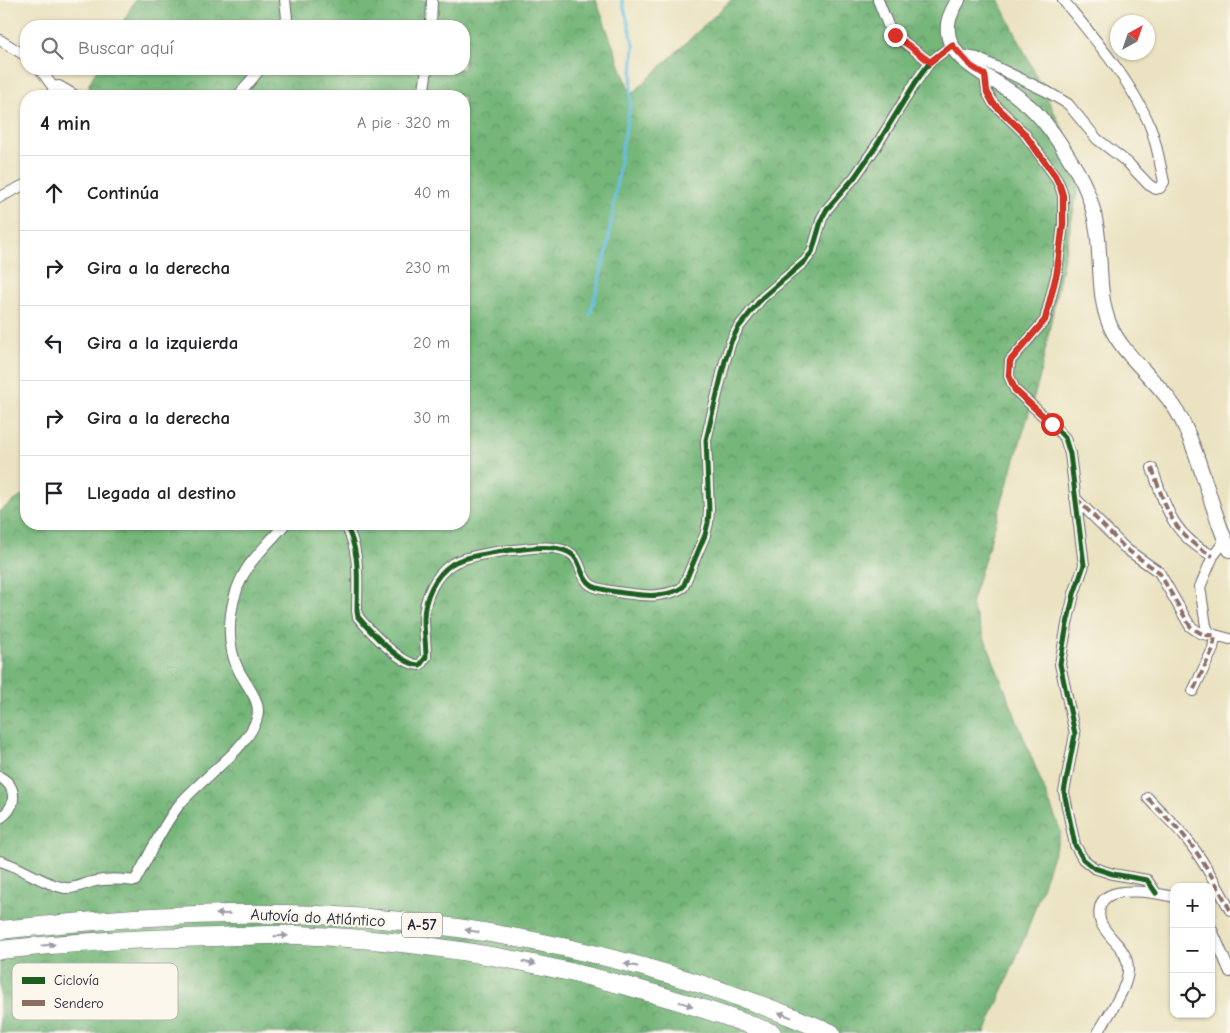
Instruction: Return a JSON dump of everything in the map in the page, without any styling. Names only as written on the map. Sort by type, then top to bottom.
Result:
[{"type":"highway","name":"Autovía do Atlántico","points":[[0,930],[111,919],[245,914],[287,914],[377,919],[459,929],[575,951],[636,966],[751,1002],[830,1033]]},
{"type":"highway","name":"Autovía do Atlántico","points":[[0,950],[80,942],[173,937],[297,935],[402,943],[489,956],[570,973],[664,997],[772,1033]]},
{"type":"street","points":[[286,0],[286,20]]},
{"type":"street","points":[[431,20],[432,0]]},
{"type":"street","points":[[878,0],[888,26],[895,35],[930,62]]},
{"type":"street","points":[[958,0],[950,14],[948,25],[956,50],[971,66],[1014,94],[1031,108],[1047,126],[1079,174],[1089,197],[1099,250],[1100,288],[1103,308],[1109,326],[1119,341],[1177,411],[1187,432],[1228,545],[1213,556],[1200,587],[1203,618],[1206,626],[1215,635],[1230,639]]},
{"type":"street","points":[[349,530],[354,539],[357,557],[358,617],[384,644],[408,663],[415,665],[420,665],[426,657],[424,619],[431,588],[444,571],[454,562],[499,552],[542,548],[560,549],[572,554],[577,560],[586,581],[598,588],[658,596],[683,587],[708,523],[706,440],[731,342],[738,328],[762,298],[805,261],[812,252],[822,218],[827,209],[854,178],[930,62],[956,50],[1046,91],[1068,104],[1077,113],[1086,128],[1128,163],[1149,185],[1156,189],[1160,188],[1164,182],[1150,126],[1135,97],[1118,71],[1063,0]]},
{"type":"street","points":[[0,40],[20,52]]},
{"type":"street","points":[[44,75],[52,90]]},
{"type":"street","points":[[243,90],[255,75]]},
{"type":"street","points":[[424,90],[426,75]]},
{"type":"street","points":[[985,75],[987,92],[993,103],[1024,133],[1055,176],[1063,196],[1063,224],[1057,272],[1045,320],[1010,361],[1009,376],[1015,390],[1065,438],[1070,454],[1084,564],[1074,594],[1060,664],[1075,734],[1064,792],[1075,845],[1083,859],[1094,868],[1112,874],[1147,880],[1156,892]]},
{"type":"street","points":[[54,90],[59,86],[66,90]]},
{"type":"street","points":[[0,197],[20,187]]},
{"type":"street","points":[[1152,468],[1170,516],[1183,536],[1194,546],[1213,556]]},
{"type":"street","points":[[1076,498],[1126,549],[1159,572],[1190,626],[1206,636],[1215,635]]},
{"type":"street","points":[[0,861],[56,886],[67,888],[114,878],[135,881],[166,825],[179,806],[242,742],[256,722],[258,708],[256,702],[238,670],[233,656],[230,642],[231,616],[234,600],[244,574],[257,555],[280,530]]},
{"type":"street","points":[[1193,692],[1213,649],[1215,635]]},
{"type":"street","points":[[0,776],[9,784],[13,790],[14,797],[9,811],[0,818]]},
{"type":"street","points":[[1148,798],[1186,838],[1230,910]]},
{"type":"street","points":[[1098,1033],[1128,980],[1127,956],[1101,922],[1099,913],[1101,904],[1109,896],[1120,892],[1156,892],[1170,896]]},
{"type":"street","points":[[1215,937],[1230,972]]},
{"type":"green space","points":[[135,0],[596,0],[631,95],[731,0],[999,0],[1082,169],[1039,380],[971,604],[1061,832],[1026,934],[985,1033],[0,1033],[0,511],[20,497],[20,530],[470,530],[470,90],[90,90],[89,84],[94,75],[470,75],[470,20],[124,20]]},
{"type":"waterway","points":[[590,315],[607,251],[630,105],[634,45],[622,0]]},
{"type":"marked path","points":[[1152,468],[1172,519],[1188,539],[1213,556]]},
{"type":"marked path","points":[[1076,498],[1126,549],[1159,572],[1190,626],[1202,634],[1215,635],[1213,649],[1193,691]]},
{"type":"marked path","points":[[1148,798],[1192,845],[1230,910]]},
{"type":"cycle path","points":[[348,530],[356,555],[358,617],[387,647],[404,660],[413,664],[420,665],[426,657],[424,624],[428,595],[440,574],[452,564],[464,559],[511,550],[554,548],[573,555],[587,582],[596,587],[644,595],[661,595],[683,587],[705,535],[708,523],[706,440],[731,342],[738,328],[762,298],[805,261],[812,252],[822,218],[827,209],[854,178],[930,62],[952,45]]},
{"type":"cycle path","points":[[985,75],[987,92],[993,103],[1024,133],[1055,176],[1063,196],[1063,224],[1057,272],[1045,320],[1010,361],[1009,376],[1015,390],[1065,438],[1070,454],[1084,565],[1074,594],[1060,664],[1075,734],[1064,792],[1075,845],[1083,859],[1094,868],[1113,874],[1147,880],[1156,893]]},
{"type":"route","points":[[895,35],[930,62],[941,51],[952,45],[971,66],[985,75],[987,92],[993,103],[1024,133],[1060,186],[1064,205],[1063,224],[1057,272],[1045,320],[1010,361],[1009,376],[1015,390],[1052,424]]}]
